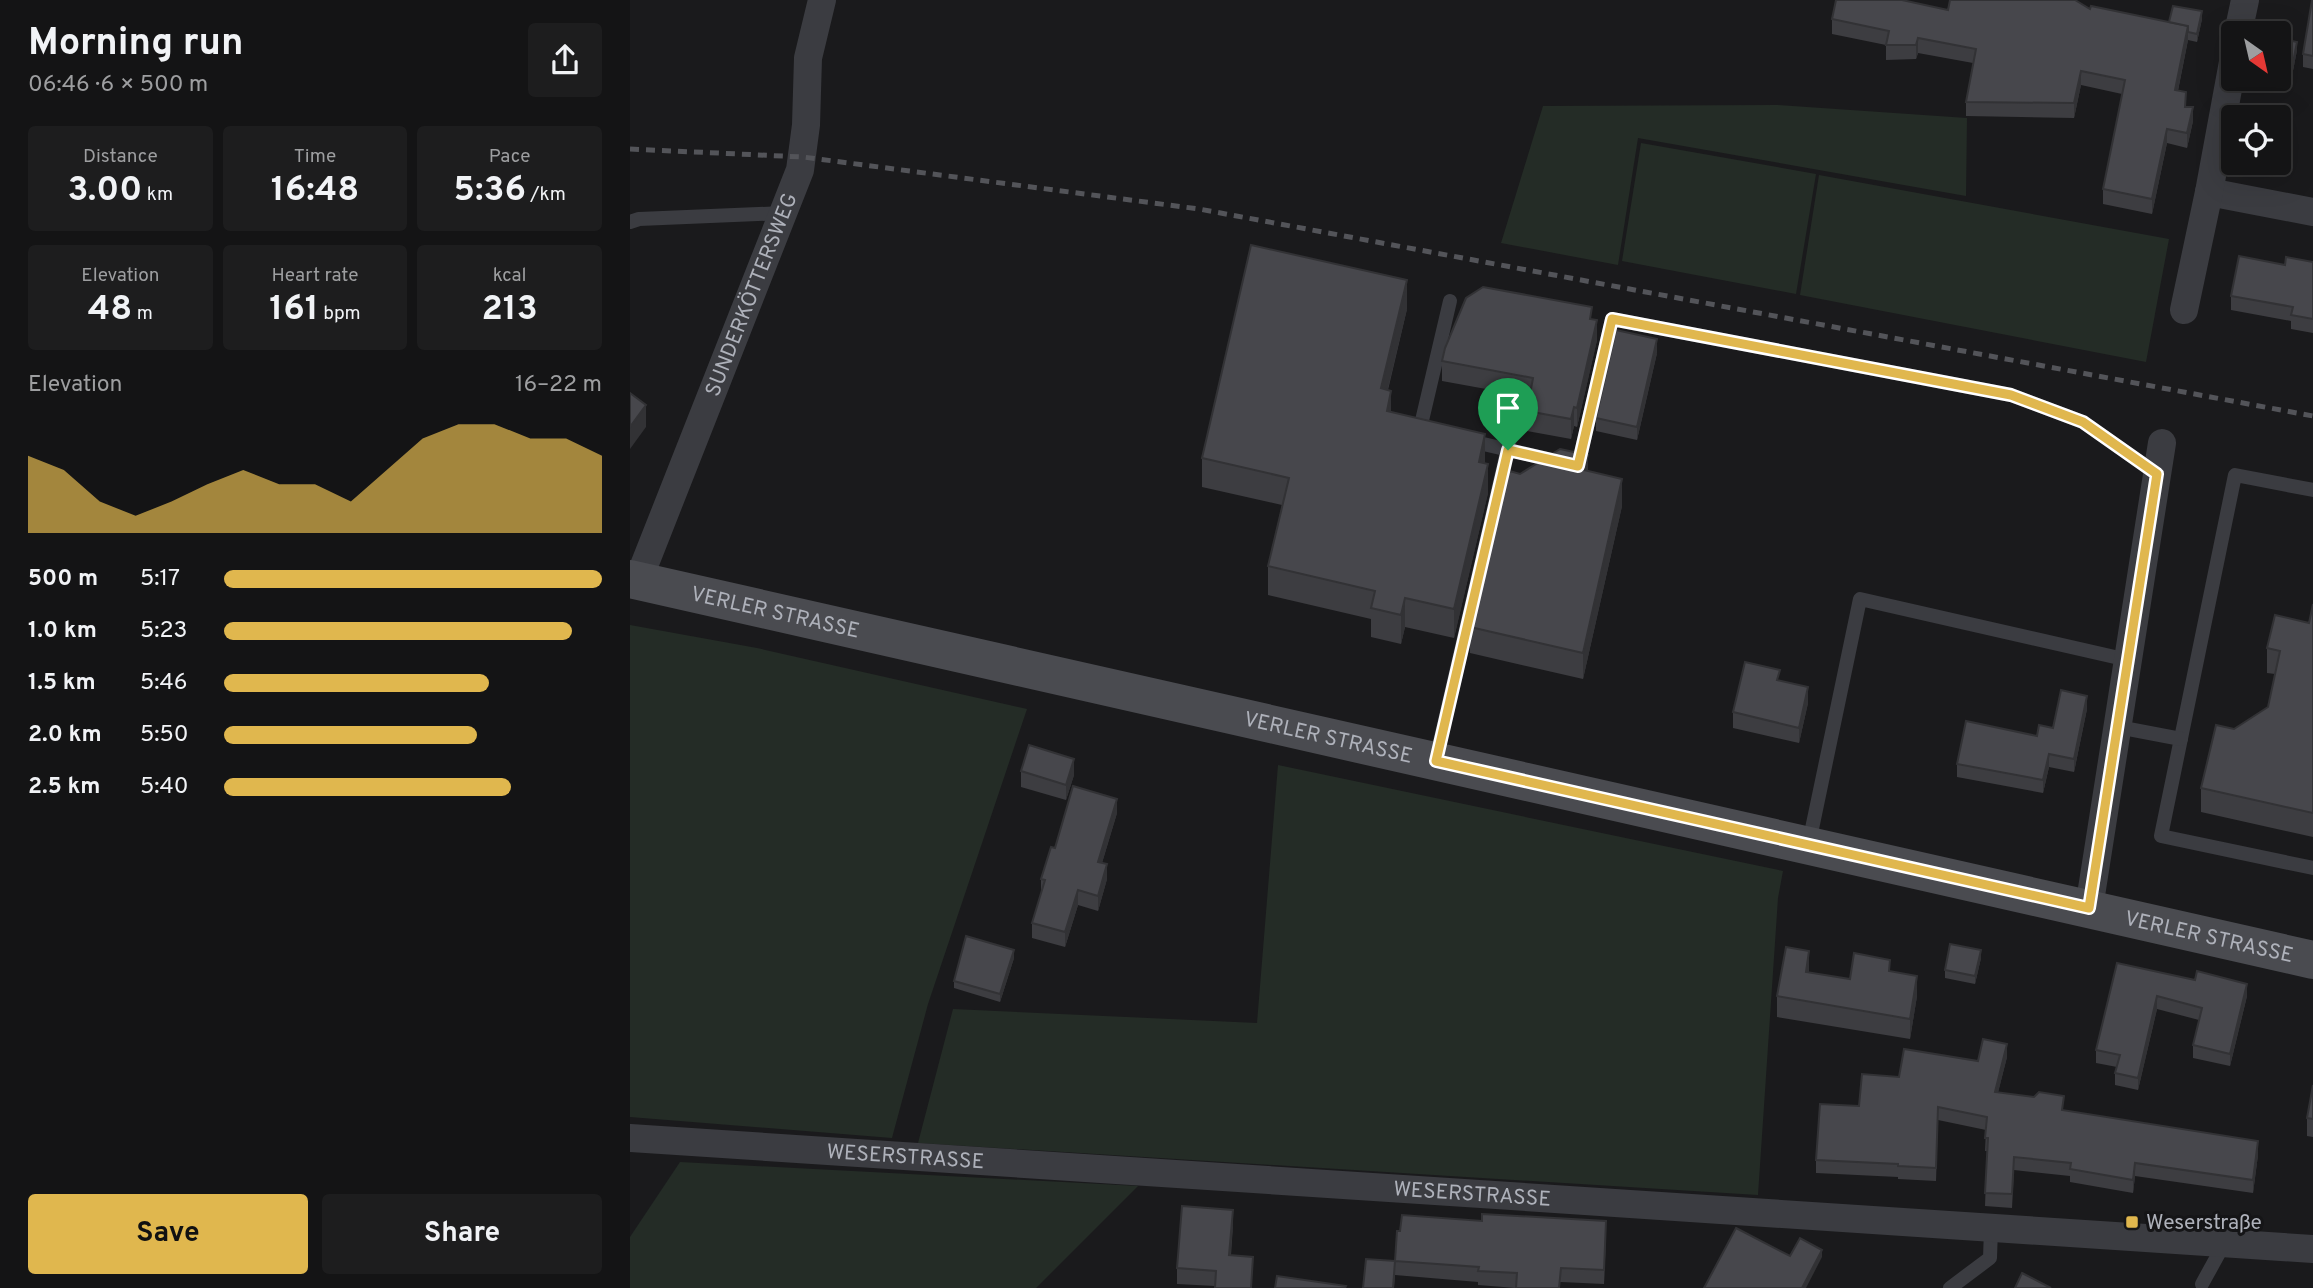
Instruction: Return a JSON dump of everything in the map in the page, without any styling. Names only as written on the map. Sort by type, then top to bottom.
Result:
[{"type":"main road","name":"VERLER STRASSE","points":[[634,580],[2313,960]]},
{"type":"street","name":"SUNDERKÖTTERSWEG","points":[[634,580],[784,213],[803,157],[808,58],[822,0]]},
{"type":"street","points":[[2239,21],[2240,1]]},
{"type":"street","points":[[2184,310],[2210,192],[2228,91]]},
{"type":"street","points":[[2210,192],[2313,212]]},
{"type":"street","points":[[2089,908],[2162,443]]},
{"type":"street","name":"WESERSTRASSE","points":[[630,1138],[2313,1249]]},
{"type":"lane","points":[[630,222],[639,219],[784,213]]},
{"type":"lane","points":[[1450,301],[1420,429],[1451,437],[1578,466],[1612,319],[2011,395],[2083,422],[2157,474]]},
{"type":"lane","points":[[1436,761],[1518,404]]},
{"type":"lane","points":[[2313,489],[2235,475],[2161,836],[2313,868]]},
{"type":"lane","points":[[1808,846],[1860,599],[2128,660]]},
{"type":"lane","points":[[2118,727],[2181,739]]},
{"type":"lane","points":[[1950,1288],[1990,1258],[1991,1229]]},
{"type":"lane","points":[[2202,1284],[2224,1244]]},
{"type":"shaded area","points":[[1778,105],[1967,118],[1966,196],[1638,138],[1618,265],[1501,243],[1543,106]]},
{"type":"shaded area","points":[[1641,143],[1816,174],[1796,294],[1622,261]]},
{"type":"shaded area","points":[[1819,175],[2169,239],[2146,362],[1800,295]]},
{"type":"shaded area","points":[[630,625],[757,648],[1027,709],[928,1004],[892,1138],[630,1117]]},
{"type":"shaded area","points":[[1278,765],[1783,871],[1778,898],[1758,1195],[918,1143],[953,1009],[1257,1023]]},
{"type":"shaded area","points":[[680,1162],[1138,1186],[1036,1288],[630,1288],[630,1237]]},
{"type":"building","points":[[1836,0],[1902,0],[1948,10],[1950,0],[2075,0],[2090,9],[2091,6],[2188,26],[2175,90],[2186,92],[2185,107],[2193,107],[2187,133],[2167,129],[2152,199],[2103,189],[2125,80],[2081,71],[2074,103],[1966,102],[1976,49],[1918,38],[1916,45],[1886,45],[1889,31],[1832,19]]},
{"type":"building","points":[[2313,0],[2313,56],[2303,54]]},
{"type":"building","points":[[2173,6],[2202,11],[2197,34],[2188,32],[2188,26],[2169,22]]},
{"type":"building","points":[[2291,41],[2297,42],[2291,68]]},
{"type":"building","points":[[1251,245],[1407,280],[1381,388],[1391,391],[1387,411],[1485,434],[1479,462],[1488,464],[1454,609],[1405,598],[1401,615],[1371,608],[1375,591],[1268,566],[1289,478],[1202,458]]},
{"type":"building","points":[[2239,256],[2285,265],[2286,257],[2313,262],[2313,319],[2291,315],[2293,307],[2231,296]]},
{"type":"building","points":[[1483,287],[1592,307],[1590,319],[1597,320],[1577,408],[1574,407],[1571,419],[1527,411],[1533,378],[1442,361],[1466,298]]},
{"type":"building","points":[[1616,330],[1657,339],[1637,427],[1596,418]]},
{"type":"building","points":[[630,393],[646,405],[630,427]]},
{"type":"building","points":[[1560,449],[1588,455],[1584,470],[1622,479],[1583,653],[1470,627],[1506,470],[1520,474]]},
{"type":"building","points":[[2313,604],[2313,813],[2201,788],[2216,725],[2234,729],[2268,707],[2280,651],[2267,648],[2275,615],[2309,623]]},
{"type":"building","points":[[1745,662],[1780,670],[1777,680],[1808,687],[1799,728],[1733,712]]},
{"type":"building","points":[[2061,690],[2087,696],[2074,759],[2049,754],[2043,780],[1957,764],[1966,721],[2037,736],[2039,725],[2053,728]]},
{"type":"building","points":[[1029,745],[1074,759],[1066,785],[1021,771]]},
{"type":"building","points":[[1073,786],[1117,799],[1098,862],[1107,864],[1098,896],[1078,890],[1065,932],[1032,923],[1045,880],[1041,879],[1051,847],[1055,848]]},
{"type":"building","points":[[966,936],[1014,950],[1000,994],[954,981]]},
{"type":"building","points":[[1950,944],[1981,950],[1975,976],[1945,970]]},
{"type":"building","points":[[1786,947],[1809,951],[1806,972],[1850,979],[1854,953],[1890,960],[1889,971],[1917,976],[1910,1019],[1777,996]]},
{"type":"building","points":[[2117,963],[2195,980],[2197,971],[2247,984],[2230,1054],[2193,1045],[2202,1008],[2157,996],[2138,1078],[2115,1073],[2120,1055],[2096,1050]]},
{"type":"building","points":[[1983,1039],[2007,1044],[1995,1092],[2034,1097],[2039,1092],[2064,1096],[2062,1110],[2258,1141],[2253,1180],[2135,1163],[2133,1180],[2070,1169],[2071,1163],[2014,1157],[2012,1194],[1985,1193],[1987,1117],[1938,1107],[1936,1168],[1816,1160],[1820,1104],[1859,1106],[1862,1074],[1899,1077],[1904,1049],[1978,1061]]},
{"type":"building","points":[[2313,1085],[2313,1119],[2307,1118]]},
{"type":"building","points":[[1182,1206],[1233,1210],[1229,1255],[1253,1257],[1251,1288],[1215,1288],[1216,1271],[1177,1268]]},
{"type":"building","points":[[1482,1214],[1606,1221],[1604,1270],[1561,1268],[1559,1288],[1516,1288],[1517,1273],[1478,1271],[1479,1267],[1395,1261],[1397,1231],[1400,1231],[1402,1215],[1482,1221]]},
{"type":"building","points":[[1736,1228],[1790,1256],[1800,1238],[1822,1250],[1802,1288],[1704,1288]]},
{"type":"building","points":[[1366,1259],[1395,1261],[1393,1288],[1363,1288]]},
{"type":"building","points":[[2022,1273],[2051,1288],[2015,1288]]},
{"type":"building","points":[[1277,1276],[1346,1286],[1275,1288]]},
{"type":"railway","points":[[630,149],[803,157],[1199,209],[2313,416]]},
{"type":"place","name":"Weserstraße","points":[[2132,1222]]},
{"type":"route","points":[[1612,319],[2011,395],[2083,422],[2157,474],[2089,908],[1436,761],[1508,450],[1578,466],[1612,319]]}]
